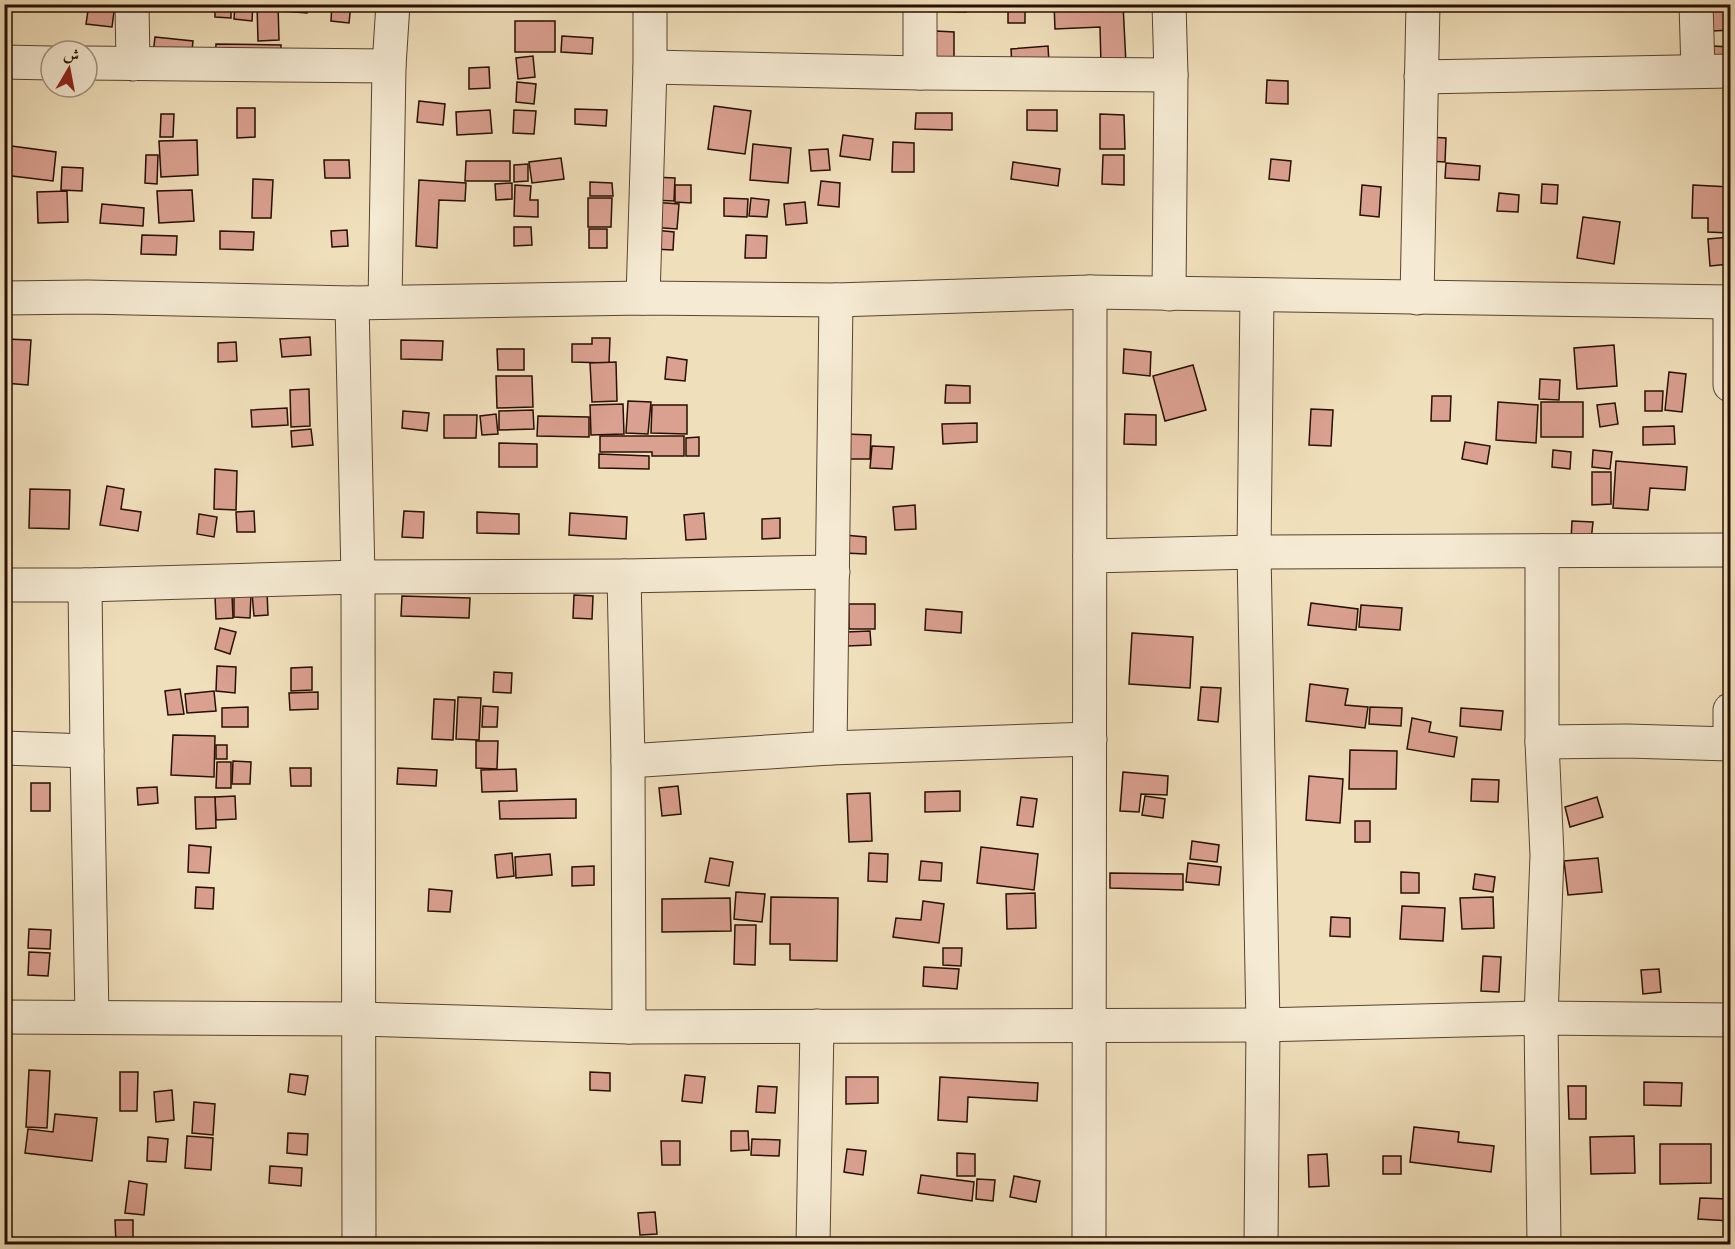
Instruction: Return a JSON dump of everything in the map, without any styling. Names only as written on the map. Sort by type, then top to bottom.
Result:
[{"type":"street","points":[[132,4],[134,64]]},
{"type":"street","points":[[385,302],[389,66],[393,4]]},
{"type":"street","points":[[643,298],[650,4]]},
{"type":"street","points":[[920,4],[920,73]]},
{"type":"street","points":[[1169,4],[1171,75],[1169,294]]},
{"type":"street","points":[[1418,298],[1423,4]]},
{"type":"street","points":[[1696,4],[1698,71]]},
{"type":"street","points":[[4,62],[39,63]]},
{"type":"street","points":[[99,63],[389,66]]},
{"type":"street","points":[[650,67],[920,73],[1171,75]]},
{"type":"street","points":[[1421,77],[1731,71]]},
{"type":"street","points":[[1089,1245],[1090,292]]},
{"type":"street","points":[[4,298],[87,297],[352,303],[643,298],[836,300],[1090,292],[1730,302],[1731,385]]},
{"type":"street","points":[[1257,295],[1254,552],[1263,1025],[1261,1245]]},
{"type":"street","points":[[830,748],[836,300]]},
{"type":"street","points":[[352,303],[358,577],[359,1245]]},
{"type":"street","points":[[1090,556],[1254,552],[1731,549]]},
{"type":"street","points":[[1542,551],[1542,742],[1547,855],[1541,1018],[1545,1245]]},
{"type":"street","points":[[4,585],[86,585],[358,577],[833,572]]},
{"type":"street","points":[[624,576],[628,761],[629,1027]]},
{"type":"street","points":[[86,585],[92,1017]]},
{"type":"street","points":[[1542,742],[1627,741],[1730,744],[1731,710]]},
{"type":"street","points":[[628,761],[830,748],[1090,739]]},
{"type":"street","points":[[4,748],[87,751]]},
{"type":"street","points":[[4,1017],[358,1019],[629,1027],[1263,1025],[1541,1018],[1731,1020]]},
{"type":"street","points":[[813,1245],[817,1026]]},
{"type":"building","points":[[89,4],[115,4],[112,27],[86,24]]},
{"type":"building","points":[[215,4],[231,4],[231,18],[215,17]]},
{"type":"building","points":[[235,4],[253,4],[252,21],[234,19]]},
{"type":"building","points":[[257,4],[278,4],[279,40],[258,41]]},
{"type":"building","points":[[282,4],[308,4],[307,13],[282,11]]},
{"type":"building","points":[[332,4],[351,4],[349,23],[331,21]]},
{"type":"building","points":[[933,4],[966,4],[966,12],[933,11]]},
{"type":"building","points":[[1008,4],[1025,4],[1025,23],[1008,23]]},
{"type":"building","points":[[1054,4],[1123,4],[1126,64],[1101,65],[1100,27],[1055,29]]},
{"type":"building","points":[[1712,4],[1730,4],[1730,30],[1713,31]]},
{"type":"building","points":[[515,21],[555,21],[555,52],[515,52]]},
{"type":"building","points":[[936,31],[954,32],[954,62],[935,61]]},
{"type":"building","points":[[562,36],[593,38],[592,54],[561,52]]},
{"type":"building","points":[[155,37],[193,41],[191,59],[153,54]]},
{"type":"building","points":[[216,44],[281,45],[281,63],[215,61]]},
{"type":"building","points":[[1048,46],[1049,63],[1012,66],[1011,49]]},
{"type":"building","points":[[1713,46],[1730,47],[1730,66],[1711,65]]},
{"type":"building","points":[[533,56],[535,77],[518,79],[516,58]]},
{"type":"building","points":[[489,67],[490,88],[469,89],[469,68]]},
{"type":"building","points":[[1267,80],[1288,81],[1288,104],[1266,103]]},
{"type":"building","points":[[517,82],[536,84],[534,104],[516,102]]},
{"type":"building","points":[[419,101],[445,104],[443,125],[417,122]]},
{"type":"building","points":[[714,106],[751,111],[745,154],[708,149]]},
{"type":"building","points":[[237,108],[255,108],[255,137],[237,138]]},
{"type":"building","points":[[575,109],[607,110],[606,126],[575,124]]},
{"type":"building","points":[[490,110],[492,133],[457,135],[456,112]]},
{"type":"building","points":[[514,110],[536,111],[534,134],[513,133]]},
{"type":"building","points":[[1027,110],[1057,110],[1057,131],[1027,130]]},
{"type":"building","points":[[916,113],[952,113],[952,130],[915,129]]},
{"type":"building","points":[[161,114],[174,114],[173,137],[160,137]]},
{"type":"building","points":[[1100,114],[1124,115],[1125,149],[1100,149]]},
{"type":"building","points":[[843,135],[873,139],[870,160],[840,156]]},
{"type":"building","points":[[1427,137],[1446,138],[1445,162],[1426,161]]},
{"type":"building","points":[[197,140],[198,175],[161,177],[159,141]]},
{"type":"building","points":[[893,142],[914,143],[914,172],[892,172]]},
{"type":"building","points":[[753,144],[791,148],[788,183],[750,180]]},
{"type":"building","points":[[4,145],[56,152],[53,181],[4,175]]},
{"type":"building","points":[[828,149],[830,170],[811,171],[809,150]]},
{"type":"building","points":[[146,155],[158,155],[157,184],[145,183]]},
{"type":"building","points":[[1103,155],[1124,155],[1124,185],[1102,184]]},
{"type":"building","points":[[561,158],[564,179],[532,183],[529,162]]},
{"type":"building","points":[[1271,159],[1291,161],[1289,181],[1269,179]]},
{"type":"building","points":[[324,160],[349,160],[350,178],[325,178]]},
{"type":"building","points":[[466,161],[510,161],[510,181],[465,181]]},
{"type":"building","points":[[1013,162],[1060,169],[1058,186],[1011,179]]},
{"type":"building","points":[[1446,163],[1480,166],[1479,180],[1445,178]]},
{"type":"building","points":[[528,164],[528,181],[514,182],[514,165]]},
{"type":"building","points":[[62,167],[83,168],[82,191],[61,190]]},
{"type":"building","points":[[653,177],[675,178],[674,201],[652,200]]},
{"type":"building","points":[[253,179],[273,180],[271,218],[252,218]]},
{"type":"building","points":[[419,180],[466,183],[465,201],[439,200],[437,248],[416,246]]},
{"type":"building","points":[[821,181],[840,183],[839,207],[818,205]]},
{"type":"building","points":[[590,182],[612,183],[613,196],[590,196]]},
{"type":"building","points":[[512,183],[512,199],[496,200],[495,184]]},
{"type":"building","points":[[1542,184],[1558,185],[1557,204],[1541,203]]},
{"type":"building","points":[[515,185],[531,186],[530,200],[538,200],[538,217],[514,216]]},
{"type":"building","points":[[675,185],[691,185],[691,203],[675,202]]},
{"type":"building","points":[[1362,185],[1381,187],[1379,217],[1360,215]]},
{"type":"building","points":[[1693,185],[1730,187],[1729,233],[1708,232],[1708,218],[1692,218]]},
{"type":"building","points":[[192,190],[194,221],[159,223],[157,191]]},
{"type":"building","points":[[67,191],[68,222],[38,223],[37,192]]},
{"type":"building","points":[[1499,193],[1519,195],[1518,212],[1497,211]]},
{"type":"building","points":[[4,194],[10,194],[9,230],[4,230]]},
{"type":"building","points":[[588,198],[612,198],[611,227],[588,227]]},
{"type":"building","points":[[724,198],[748,199],[747,217],[724,216]]},
{"type":"building","points":[[751,198],[769,200],[767,217],[749,216]]},
{"type":"building","points":[[652,202],[679,204],[677,229],[650,227]]},
{"type":"building","points":[[805,202],[807,223],[786,225],[784,204]]},
{"type":"building","points":[[102,204],[144,208],[143,226],[100,223]]},
{"type":"building","points":[[1583,217],[1620,222],[1614,264],[1577,258]]},
{"type":"building","points":[[514,227],[531,227],[532,245],[514,246]]},
{"type":"building","points":[[589,229],[607,229],[607,248],[589,248]]},
{"type":"building","points":[[347,230],[348,246],[332,247],[331,231]]},
{"type":"building","points":[[655,230],[674,232],[673,250],[653,249]]},
{"type":"building","points":[[220,231],[254,232],[253,250],[220,249]]},
{"type":"building","points":[[142,235],[177,236],[176,255],[141,254]]},
{"type":"building","points":[[746,235],[767,236],[766,258],[745,258]]},
{"type":"building","points":[[1730,237],[1730,264],[1710,266],[1708,239]]},
{"type":"building","points":[[310,337],[311,355],[282,357],[280,339]]},
{"type":"building","points":[[592,338],[610,338],[609,363],[572,362],[572,344],[592,344]]},
{"type":"building","points":[[4,339],[31,340],[28,385],[4,383]]},
{"type":"building","points":[[401,340],[443,341],[442,360],[401,359]]},
{"type":"building","points":[[236,342],[237,361],[218,362],[218,343]]},
{"type":"building","points":[[1614,345],[1617,386],[1577,389],[1574,348]]},
{"type":"building","points":[[497,349],[524,349],[524,370],[498,370]]},
{"type":"building","points":[[1124,349],[1151,352],[1150,376],[1123,373]]},
{"type":"building","points":[[667,357],[687,360],[685,381],[665,379]]},
{"type":"building","points":[[616,362],[617,401],[592,402],[590,363]]},
{"type":"building","points":[[1193,365],[1206,410],[1165,421],[1153,376]]},
{"type":"building","points":[[1669,372],[1686,374],[1682,412],[1665,410]]},
{"type":"building","points":[[496,376],[532,376],[533,407],[497,408]]},
{"type":"building","points":[[1540,379],[1560,380],[1559,400],[1539,399]]},
{"type":"building","points":[[946,385],[970,386],[970,403],[945,403]]},
{"type":"building","points":[[309,389],[310,426],[291,427],[290,390]]},
{"type":"building","points":[[1645,391],[1663,391],[1662,411],[1645,411]]},
{"type":"building","points":[[1432,396],[1451,396],[1450,421],[1431,421]]},
{"type":"building","points":[[628,401],[651,402],[648,434],[626,433]]},
{"type":"building","points":[[1498,402],[1538,405],[1536,443],[1496,440]]},
{"type":"building","points":[[1541,402],[1583,402],[1583,437],[1541,437]]},
{"type":"building","points":[[1615,403],[1618,424],[1600,427],[1597,405]]},
{"type":"building","points":[[623,404],[624,434],[591,435],[590,405]]},
{"type":"building","points":[[652,405],[687,405],[687,434],[651,433]]},
{"type":"building","points":[[287,408],[288,425],[252,427],[251,410]]},
{"type":"building","points":[[1311,409],[1333,410],[1331,446],[1309,445]]},
{"type":"building","points":[[533,410],[534,429],[499,430],[499,411]]},
{"type":"building","points":[[403,411],[429,413],[427,431],[402,428]]},
{"type":"building","points":[[496,414],[498,434],[482,435],[480,416]]},
{"type":"building","points":[[1125,414],[1156,415],[1156,445],[1124,444]]},
{"type":"building","points":[[444,415],[477,415],[476,438],[444,438]]},
{"type":"building","points":[[538,416],[589,417],[589,437],[537,436]]},
{"type":"building","points":[[977,423],[977,442],[943,444],[942,424]]},
{"type":"building","points":[[1674,426],[1675,444],[1643,445],[1643,427]]},
{"type":"building","points":[[311,429],[313,445],[292,447],[291,431]]},
{"type":"building","points":[[846,434],[871,435],[870,459],[846,459]]},
{"type":"building","points":[[600,436],[684,436],[684,456],[652,456],[652,452],[600,452]]},
{"type":"building","points":[[699,437],[699,456],[686,456],[686,438]]},
{"type":"building","points":[[1465,442],[1490,446],[1487,464],[1462,459]]},
{"type":"building","points":[[499,443],[537,444],[537,467],[499,467]]},
{"type":"building","points":[[872,446],[894,447],[892,469],[870,468]]},
{"type":"building","points":[[1553,450],[1571,452],[1570,469],[1552,467]]},
{"type":"building","points":[[1593,450],[1612,452],[1610,469],[1592,467]]},
{"type":"building","points":[[599,454],[649,456],[649,469],[599,468]]},
{"type":"building","points":[[1616,461],[1687,467],[1685,490],[1650,488],[1648,510],[1613,508]]},
{"type":"building","points":[[215,469],[237,471],[236,510],[214,509]]},
{"type":"building","points":[[1592,472],[1611,472],[1611,504],[1592,505]]},
{"type":"building","points":[[107,486],[124,489],[121,509],[141,512],[138,531],[100,525]]},
{"type":"building","points":[[30,489],[70,490],[69,529],[29,528]]},
{"type":"building","points":[[915,505],[916,529],[895,530],[893,507]]},
{"type":"building","points":[[254,511],[255,532],[237,532],[236,512]]},
{"type":"building","points":[[404,511],[424,512],[423,538],[402,537]]},
{"type":"building","points":[[477,512],[519,514],[519,534],[477,533]]},
{"type":"building","points":[[570,513],[627,517],[626,539],[569,535]]},
{"type":"building","points":[[704,513],[706,539],[686,540],[684,515]]},
{"type":"building","points":[[199,514],[217,517],[214,537],[197,534]]},
{"type":"building","points":[[780,518],[780,538],[762,539],[762,519]]},
{"type":"building","points":[[1572,521],[1593,522],[1591,541],[1571,540]]},
{"type":"building","points":[[844,535],[866,537],[866,554],[844,553]]},
{"type":"building","points":[[267,591],[268,615],[254,616],[252,593]]},
{"type":"building","points":[[234,594],[251,594],[250,618],[234,617]]},
{"type":"building","points":[[232,595],[233,618],[216,619],[215,596]]},
{"type":"building","points":[[574,595],[593,596],[592,619],[573,618]]},
{"type":"building","points":[[402,596],[470,598],[469,618],[401,616]]},
{"type":"building","points":[[1311,603],[1358,609],[1356,630],[1308,625]]},
{"type":"building","points":[[849,604],[875,604],[875,629],[849,629]]},
{"type":"building","points":[[1361,605],[1402,608],[1400,630],[1359,627]]},
{"type":"building","points":[[926,609],[962,612],[961,633],[925,630]]},
{"type":"building","points":[[220,628],[236,632],[230,654],[215,649]]},
{"type":"building","points":[[870,631],[871,645],[847,646],[846,632]]},
{"type":"building","points":[[1132,633],[1193,637],[1190,688],[1129,684]]},
{"type":"building","points":[[217,666],[236,667],[235,693],[216,691]]},
{"type":"building","points":[[312,667],[312,690],[291,691],[291,668]]},
{"type":"building","points":[[494,672],[512,673],[511,693],[493,692]]},
{"type":"building","points":[[1310,684],[1348,689],[1345,705],[1368,707],[1365,728],[1306,721]]},
{"type":"building","points":[[1201,687],[1221,688],[1218,722],[1198,720]]},
{"type":"building","points":[[180,689],[184,714],[168,715],[165,691]]},
{"type":"building","points":[[214,691],[216,711],[187,713],[185,694]]},
{"type":"building","points":[[318,692],[318,709],[290,710],[289,693]]},
{"type":"building","points":[[458,697],[481,698],[479,740],[456,739]]},
{"type":"building","points":[[434,699],[455,700],[453,740],[432,739]]},
{"type":"building","points":[[483,706],[498,707],[497,727],[482,727]]},
{"type":"building","points":[[248,707],[248,727],[222,727],[222,708]]},
{"type":"building","points":[[1370,707],[1402,708],[1401,726],[1369,724]]},
{"type":"building","points":[[1461,708],[1503,711],[1501,730],[1460,726]]},
{"type":"building","points":[[1412,718],[1431,722],[1429,732],[1457,737],[1454,757],[1407,749]]},
{"type":"building","points":[[173,735],[215,736],[214,777],[171,775]]},
{"type":"building","points":[[476,741],[498,741],[497,769],[476,768]]},
{"type":"building","points":[[216,745],[227,745],[227,759],[216,759]]},
{"type":"building","points":[[1350,750],[1397,751],[1396,789],[1349,789]]},
{"type":"building","points":[[233,761],[251,762],[250,784],[232,784]]},
{"type":"building","points":[[217,762],[231,762],[231,788],[216,788]]},
{"type":"building","points":[[290,768],[311,768],[311,786],[291,786]]},
{"type":"building","points":[[398,768],[437,770],[436,786],[397,784]]},
{"type":"building","points":[[516,769],[517,791],[482,792],[481,770]]},
{"type":"building","points":[[1123,772],[1168,776],[1167,795],[1141,794],[1139,812],[1120,811]]},
{"type":"building","points":[[1309,776],[1343,779],[1340,823],[1306,820]]},
{"type":"building","points":[[1472,779],[1499,780],[1498,802],[1471,801]]},
{"type":"building","points":[[31,783],[50,783],[50,811],[31,811]]},
{"type":"building","points":[[678,786],[681,814],[662,816],[659,788]]},
{"type":"building","points":[[157,787],[158,803],[138,805],[137,788]]},
{"type":"building","points":[[960,791],[960,811],[925,812],[925,792]]},
{"type":"building","points":[[870,793],[872,841],[849,842],[847,794]]},
{"type":"building","points":[[235,796],[236,819],[216,820],[215,797]]},
{"type":"building","points":[[1145,796],[1165,799],[1163,818],[1142,815]]},
{"type":"building","points":[[195,797],[215,797],[216,828],[196,829]]},
{"type":"building","points":[[1021,797],[1037,799],[1033,827],[1017,825]]},
{"type":"building","points":[[1597,797],[1603,817],[1570,827],[1565,807]]},
{"type":"building","points":[[576,799],[576,818],[500,819],[499,801]]},
{"type":"building","points":[[1355,821],[1370,821],[1370,842],[1355,842]]},
{"type":"building","points":[[1192,841],[1219,845],[1217,862],[1190,859]]},
{"type":"building","points":[[189,845],[211,847],[209,873],[188,872]]},
{"type":"building","points":[[981,847],[1038,854],[1034,890],[977,883]]},
{"type":"building","points":[[512,853],[514,876],[497,878],[495,855]]},
{"type":"building","points":[[869,853],[888,854],[887,882],[868,881]]},
{"type":"building","points":[[550,854],[552,875],[516,878],[515,857]]},
{"type":"building","points":[[710,858],[733,862],[729,886],[705,882]]},
{"type":"building","points":[[1598,858],[1602,892],[1568,895],[1564,861]]},
{"type":"building","points":[[921,861],[942,863],[941,881],[919,880]]},
{"type":"building","points":[[1188,863],[1221,867],[1219,885],[1186,882]]},
{"type":"building","points":[[594,866],[594,885],[572,886],[572,867]]},
{"type":"building","points":[[1401,872],[1419,873],[1419,893],[1401,893]]},
{"type":"building","points":[[1110,873],[1183,874],[1183,890],[1110,888]]},
{"type":"building","points":[[1475,874],[1495,877],[1493,892],[1473,889]]},
{"type":"building","points":[[196,887],[214,888],[213,909],[195,908]]},
{"type":"building","points":[[429,889],[452,891],[450,912],[428,911]]},
{"type":"building","points":[[736,892],[765,894],[762,922],[734,919]]},
{"type":"building","points":[[1035,893],[1036,928],[1007,929],[1006,894]]},
{"type":"building","points":[[771,897],[838,898],[837,961],[790,960],[790,944],[770,944]]},
{"type":"building","points":[[1493,897],[1494,928],[1462,929],[1460,898]]},
{"type":"building","points":[[730,898],[731,931],[662,932],[662,899]]},
{"type":"building","points":[[923,901],[944,904],[939,943],[893,937],[896,918],[921,920]]},
{"type":"building","points":[[1402,906],[1445,908],[1443,941],[1400,939]]},
{"type":"building","points":[[1331,917],[1350,918],[1350,937],[1330,936]]},
{"type":"building","points":[[735,925],[756,925],[755,965],[734,964]]},
{"type":"building","points":[[29,929],[51,930],[50,949],[28,948]]},
{"type":"building","points":[[943,948],[962,948],[961,966],[943,965]]},
{"type":"building","points":[[29,952],[50,953],[48,976],[28,975]]},
{"type":"building","points":[[1483,956],[1501,957],[1499,992],[1481,991]]},
{"type":"building","points":[[924,967],[959,969],[957,989],[923,986]]},
{"type":"building","points":[[1659,969],[1661,992],[1643,994],[1641,970]]},
{"type":"building","points":[[29,1070],[50,1071],[47,1128],[26,1127]]},
{"type":"building","points":[[120,1072],[138,1072],[137,1111],[120,1111]]},
{"type":"building","points":[[590,1072],[610,1073],[610,1091],[590,1090]]},
{"type":"building","points":[[290,1074],[308,1076],[305,1095],[288,1092]]},
{"type":"building","points":[[685,1075],[705,1077],[702,1103],[682,1101]]},
{"type":"building","points":[[846,1077],[878,1077],[878,1103],[846,1104]]},
{"type":"building","points":[[940,1077],[1038,1083],[1037,1101],[968,1097],[967,1122],[938,1120]]},
{"type":"building","points":[[1644,1082],[1682,1083],[1681,1106],[1644,1105]]},
{"type":"building","points":[[758,1086],[777,1087],[775,1113],[756,1112]]},
{"type":"building","points":[[1568,1086],[1586,1086],[1586,1119],[1569,1119]]},
{"type":"building","points":[[172,1090],[174,1120],[156,1122],[154,1092]]},
{"type":"building","points":[[194,1102],[215,1104],[213,1135],[192,1133]]},
{"type":"building","points":[[55,1114],[97,1118],[92,1161],[25,1153],[28,1129],[53,1132]]},
{"type":"building","points":[[1414,1127],[1459,1132],[1458,1142],[1494,1146],[1491,1172],[1410,1162]]},
{"type":"building","points":[[731,1131],[748,1131],[749,1150],[731,1151]]},
{"type":"building","points":[[288,1133],[308,1134],[307,1155],[287,1153]]},
{"type":"building","points":[[187,1136],[213,1138],[211,1170],[185,1168]]},
{"type":"building","points":[[1634,1136],[1635,1173],[1591,1174],[1590,1137]]},
{"type":"building","points":[[148,1137],[168,1139],[166,1162],[147,1161]]},
{"type":"building","points":[[752,1139],[780,1140],[779,1156],[751,1155]]},
{"type":"building","points":[[661,1141],[680,1141],[680,1165],[662,1165]]},
{"type":"building","points":[[1660,1144],[1711,1144],[1711,1183],[1660,1184]]},
{"type":"building","points":[[847,1149],[866,1151],[863,1175],[844,1172]]},
{"type":"building","points":[[957,1153],[975,1154],[975,1176],[957,1176]]},
{"type":"building","points":[[1327,1154],[1329,1186],[1309,1187],[1308,1155]]},
{"type":"building","points":[[1383,1156],[1401,1156],[1401,1174],[1383,1174]]},
{"type":"building","points":[[270,1166],[302,1168],[301,1186],[269,1183]]},
{"type":"building","points":[[921,1175],[974,1182],[972,1201],[918,1193]]},
{"type":"building","points":[[1014,1176],[1040,1181],[1036,1202],[1010,1197]]},
{"type":"building","points":[[977,1179],[995,1180],[993,1201],[976,1199]]},
{"type":"building","points":[[129,1181],[147,1184],[144,1215],[125,1213]]},
{"type":"building","points":[[1700,1198],[1730,1199],[1730,1221],[1698,1219]]},
{"type":"building","points":[[655,1212],[657,1234],[640,1235],[638,1213]]},
{"type":"building","points":[[115,1220],[133,1220],[133,1244],[116,1244]]}]
